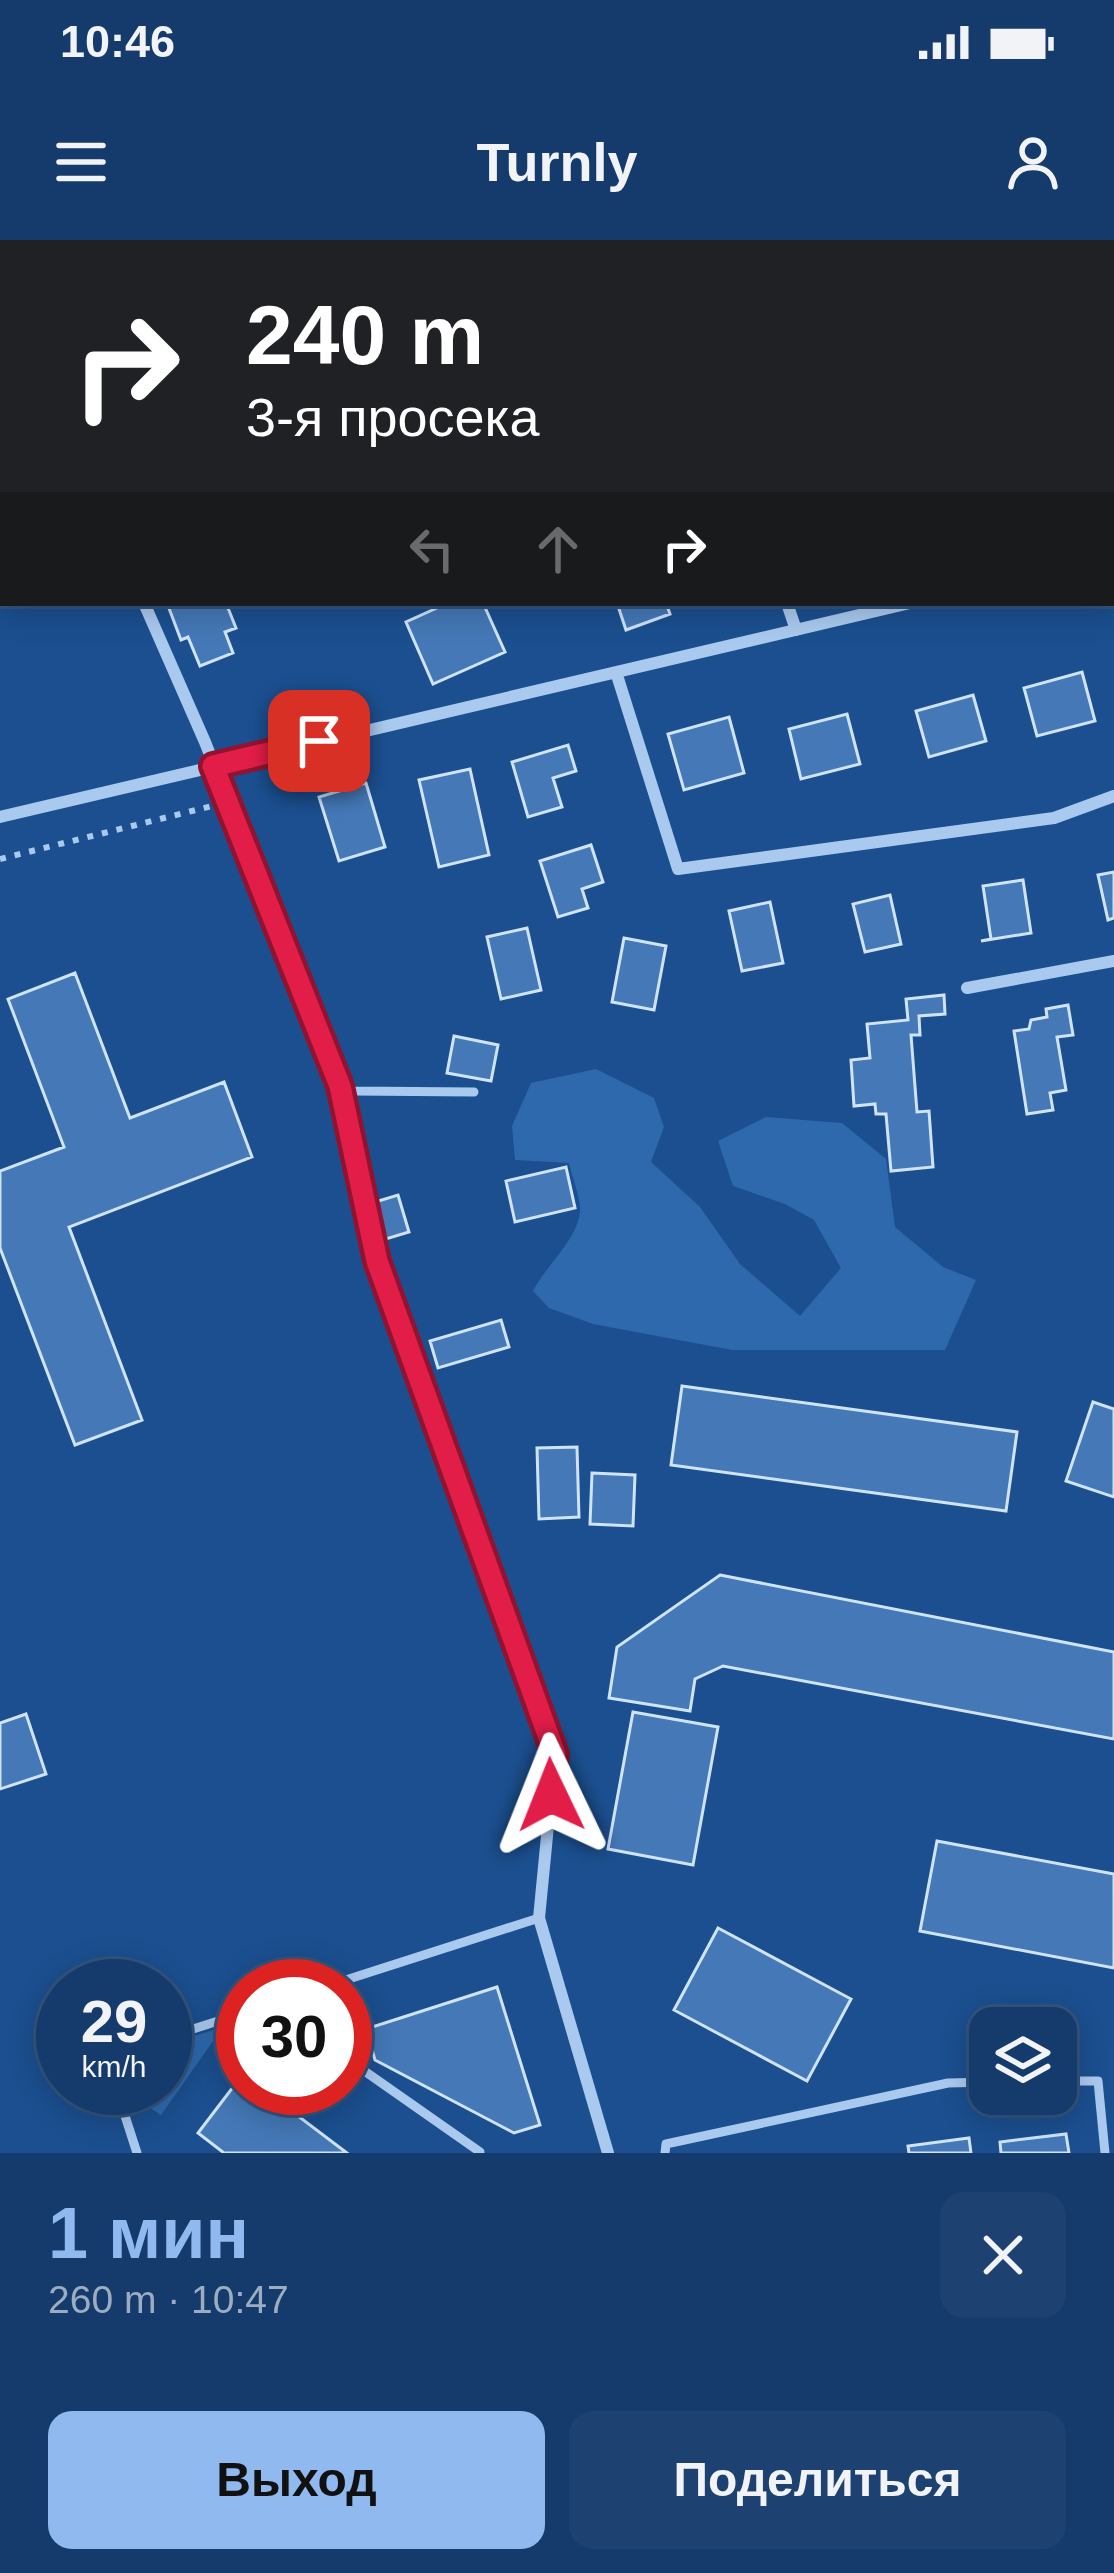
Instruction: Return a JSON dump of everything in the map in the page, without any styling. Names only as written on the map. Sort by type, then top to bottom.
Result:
[{"type":"street","points":[[144,606],[340,1086],[377,1261],[555,1754],[539,1918],[608,2153]]},
{"type":"street","points":[[788,606],[796,630]]},
{"type":"street","points":[[0,817],[897,606]]},
{"type":"street","points":[[616,671],[678,869],[1054,818],[1114,796]]},
{"type":"street","points":[[968,988],[1114,961]]},
{"type":"lane","points":[[340,1086],[353,1091],[474,1093]]},
{"type":"lane","points":[[372,1972],[539,1918]]},
{"type":"lane","points":[[372,2077],[480,2152]]},
{"type":"lane","points":[[1077,2080],[1098,2080],[1108,2150]]},
{"type":"lane","points":[[665,2153],[666,2144],[948,2083],[969,2082]]},
{"type":"lane","points":[[125,2115],[137,2153]]},
{"type":"path","points":[[0,859],[227,802]]},
{"type":"shaded area","points":[[596,1069],[654,1098],[664,1127],[651,1162],[700,1207],[740,1264],[800,1316],[841,1268],[814,1220],[733,1186],[718,1141],[766,1117],[842,1123],[886,1159],[895,1227],[943,1267],[976,1280],[945,1350],[732,1350],[593,1324],[549,1308],[533,1291],[573,1233],[579,1200],[569,1163],[515,1160],[512,1126],[531,1083]]},
{"type":"shaded area","points":[[216,2029],[216,2037],[192,2071],[192,2037]]},
{"type":"building","points":[[168,606],[227,606],[236,628],[225,632],[233,653],[200,666],[188,637],[181,640]]},
{"type":"building","points":[[441,606],[484,606],[505,652],[433,684],[406,622]]},
{"type":"building","points":[[618,606],[667,606],[670,614],[626,630]]},
{"type":"building","points":[[1082,672],[1095,721],[1037,736],[1024,688]]},
{"type":"building","points":[[973,695],[986,741],[929,757],[916,711]]},
{"type":"building","points":[[847,714],[860,764],[801,779],[789,729]]},
{"type":"building","points":[[729,717],[744,773],[684,790],[668,734]]},
{"type":"building","points":[[568,745],[576,771],[553,778],[562,807],[528,817],[512,762]]},
{"type":"building","points":[[470,769],[489,855],[439,867],[419,780]]},
{"type":"building","points":[[366,783],[385,847],[339,861],[319,797]]},
{"type":"building","points":[[591,845],[603,882],[582,889],[588,908],[558,917],[540,861]]},
{"type":"building","points":[[1114,872],[1114,918],[1108,920],[1098,875]]},
{"type":"building","points":[[1023,880],[1031,933],[981,941],[991,939],[983,886]]},
{"type":"building","points":[[890,895],[901,944],[865,952],[853,904]]},
{"type":"building","points":[[770,902],[783,963],[742,971],[729,911]]},
{"type":"building","points":[[527,928],[541,990],[501,999],[487,937]]},
{"type":"building","points":[[624,938],[666,946],[654,1010],[612,1002]]},
{"type":"building","points":[[75,973],[130,1118],[224,1082],[252,1157],[69,1227],[142,1420],[75,1445],[0,1248],[0,1171],[64,1147],[8,999]]},
{"type":"building","points":[[944,995],[945,1014],[919,1016],[920,1035],[911,1035],[917,1112],[929,1111],[933,1167],[891,1171],[886,1114],[876,1114],[875,1104],[854,1106],[851,1060],[870,1058],[867,1024],[908,1020],[906,999]]},
{"type":"building","points":[[1068,1005],[1073,1035],[1057,1037],[1066,1090],[1050,1093],[1053,1110],[1027,1114],[1014,1031],[1029,1029],[1031,1020],[1047,1017],[1046,1009]]},
{"type":"building","points":[[454,1036],[498,1045],[491,1081],[447,1073]]},
{"type":"building","points":[[566,1167],[575,1208],[515,1222],[506,1181]]},
{"type":"building","points":[[398,1195],[409,1232],[386,1239],[375,1202]]},
{"type":"building","points":[[501,1320],[509,1347],[438,1368],[430,1341]]},
{"type":"building","points":[[682,1386],[1017,1432],[1006,1511],[671,1465]]},
{"type":"building","points":[[1093,1402],[1114,1409],[1114,1497],[1066,1481]]},
{"type":"building","points":[[577,1447],[579,1517],[539,1519],[537,1448]]},
{"type":"building","points":[[592,1473],[635,1475],[633,1526],[590,1524]]},
{"type":"building","points":[[720,1575],[1114,1652],[1114,1739],[723,1666],[695,1679],[690,1711],[609,1698],[617,1647]]},
{"type":"building","points":[[633,1712],[718,1727],[693,1865],[608,1849]]},
{"type":"building","points":[[26,1714],[46,1774],[0,1789],[0,1723]]},
{"type":"building","points":[[937,1841],[1114,1874],[1114,1968],[920,1931]]},
{"type":"building","points":[[718,1928],[851,1999],[807,2081],[674,2010]]},
{"type":"building","points":[[497,1987],[540,2125],[514,2133],[375,2060],[372,2027]]},
{"type":"building","points":[[216,2109],[216,2115],[297,2115],[347,2153],[224,2153],[198,2133]]},
{"type":"building","points":[[1066,2134],[1069,2153],[1001,2153],[1000,2142]]},
{"type":"building","points":[[969,2138],[971,2153],[909,2153],[908,2146]]},
{"type":"route","points":[[319,741],[213,766],[340,1086],[377,1261],[555,1754],[551,1795]]}]
